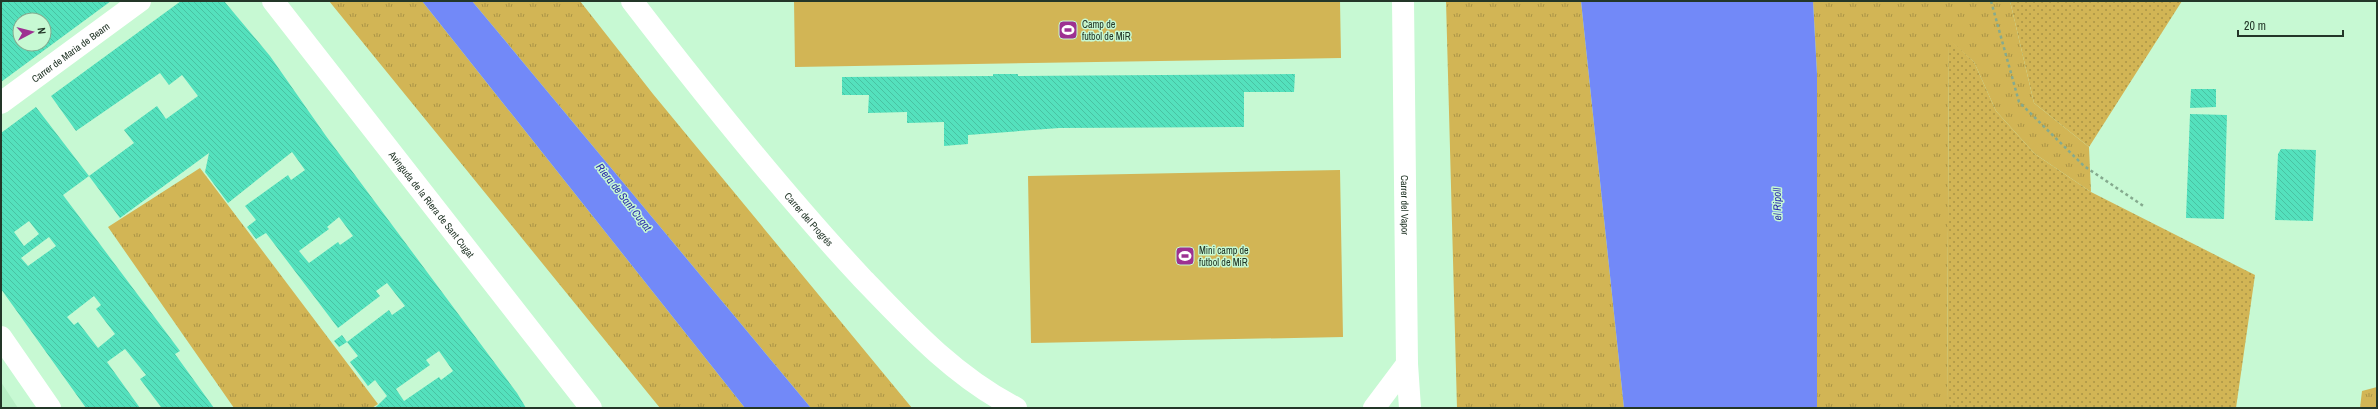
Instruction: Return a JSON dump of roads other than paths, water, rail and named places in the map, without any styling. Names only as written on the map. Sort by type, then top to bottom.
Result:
[{"type":"street","name":"Carrer de Maria de Bearn","points":[[1,103],[140,1]]},
{"type":"street","name":"Avinguda de la Riera de Sant Cugat","points":[[273,1],[591,408]]},
{"type":"street","name":"Carrer del Progrés","points":[[632,1],[716,110],[832,246],[885,303],[952,367],[999,400],[1016,408]]},
{"type":"street","name":"Carrer del Vapor","points":[[1403,1],[1407,364],[1410,408]]},
{"type":"street","points":[[1,337],[50,408]]},
{"type":"street","points":[[1374,408],[1407,364]]},
{"type":"water","name":"Riera de Sant Cugat","points":[[422,1],[472,1],[811,408],[745,408]]},
{"type":"water","name":"el Ripoll","points":[[1581,1],[1813,1],[1817,74],[1817,408],[1624,408]]},
{"type":"place","name":"Camp de futbol de MiR","points":[[1068,30]]},
{"type":"place","name":"Mini camp de futbol de MiR","points":[[1185,256]]}]
